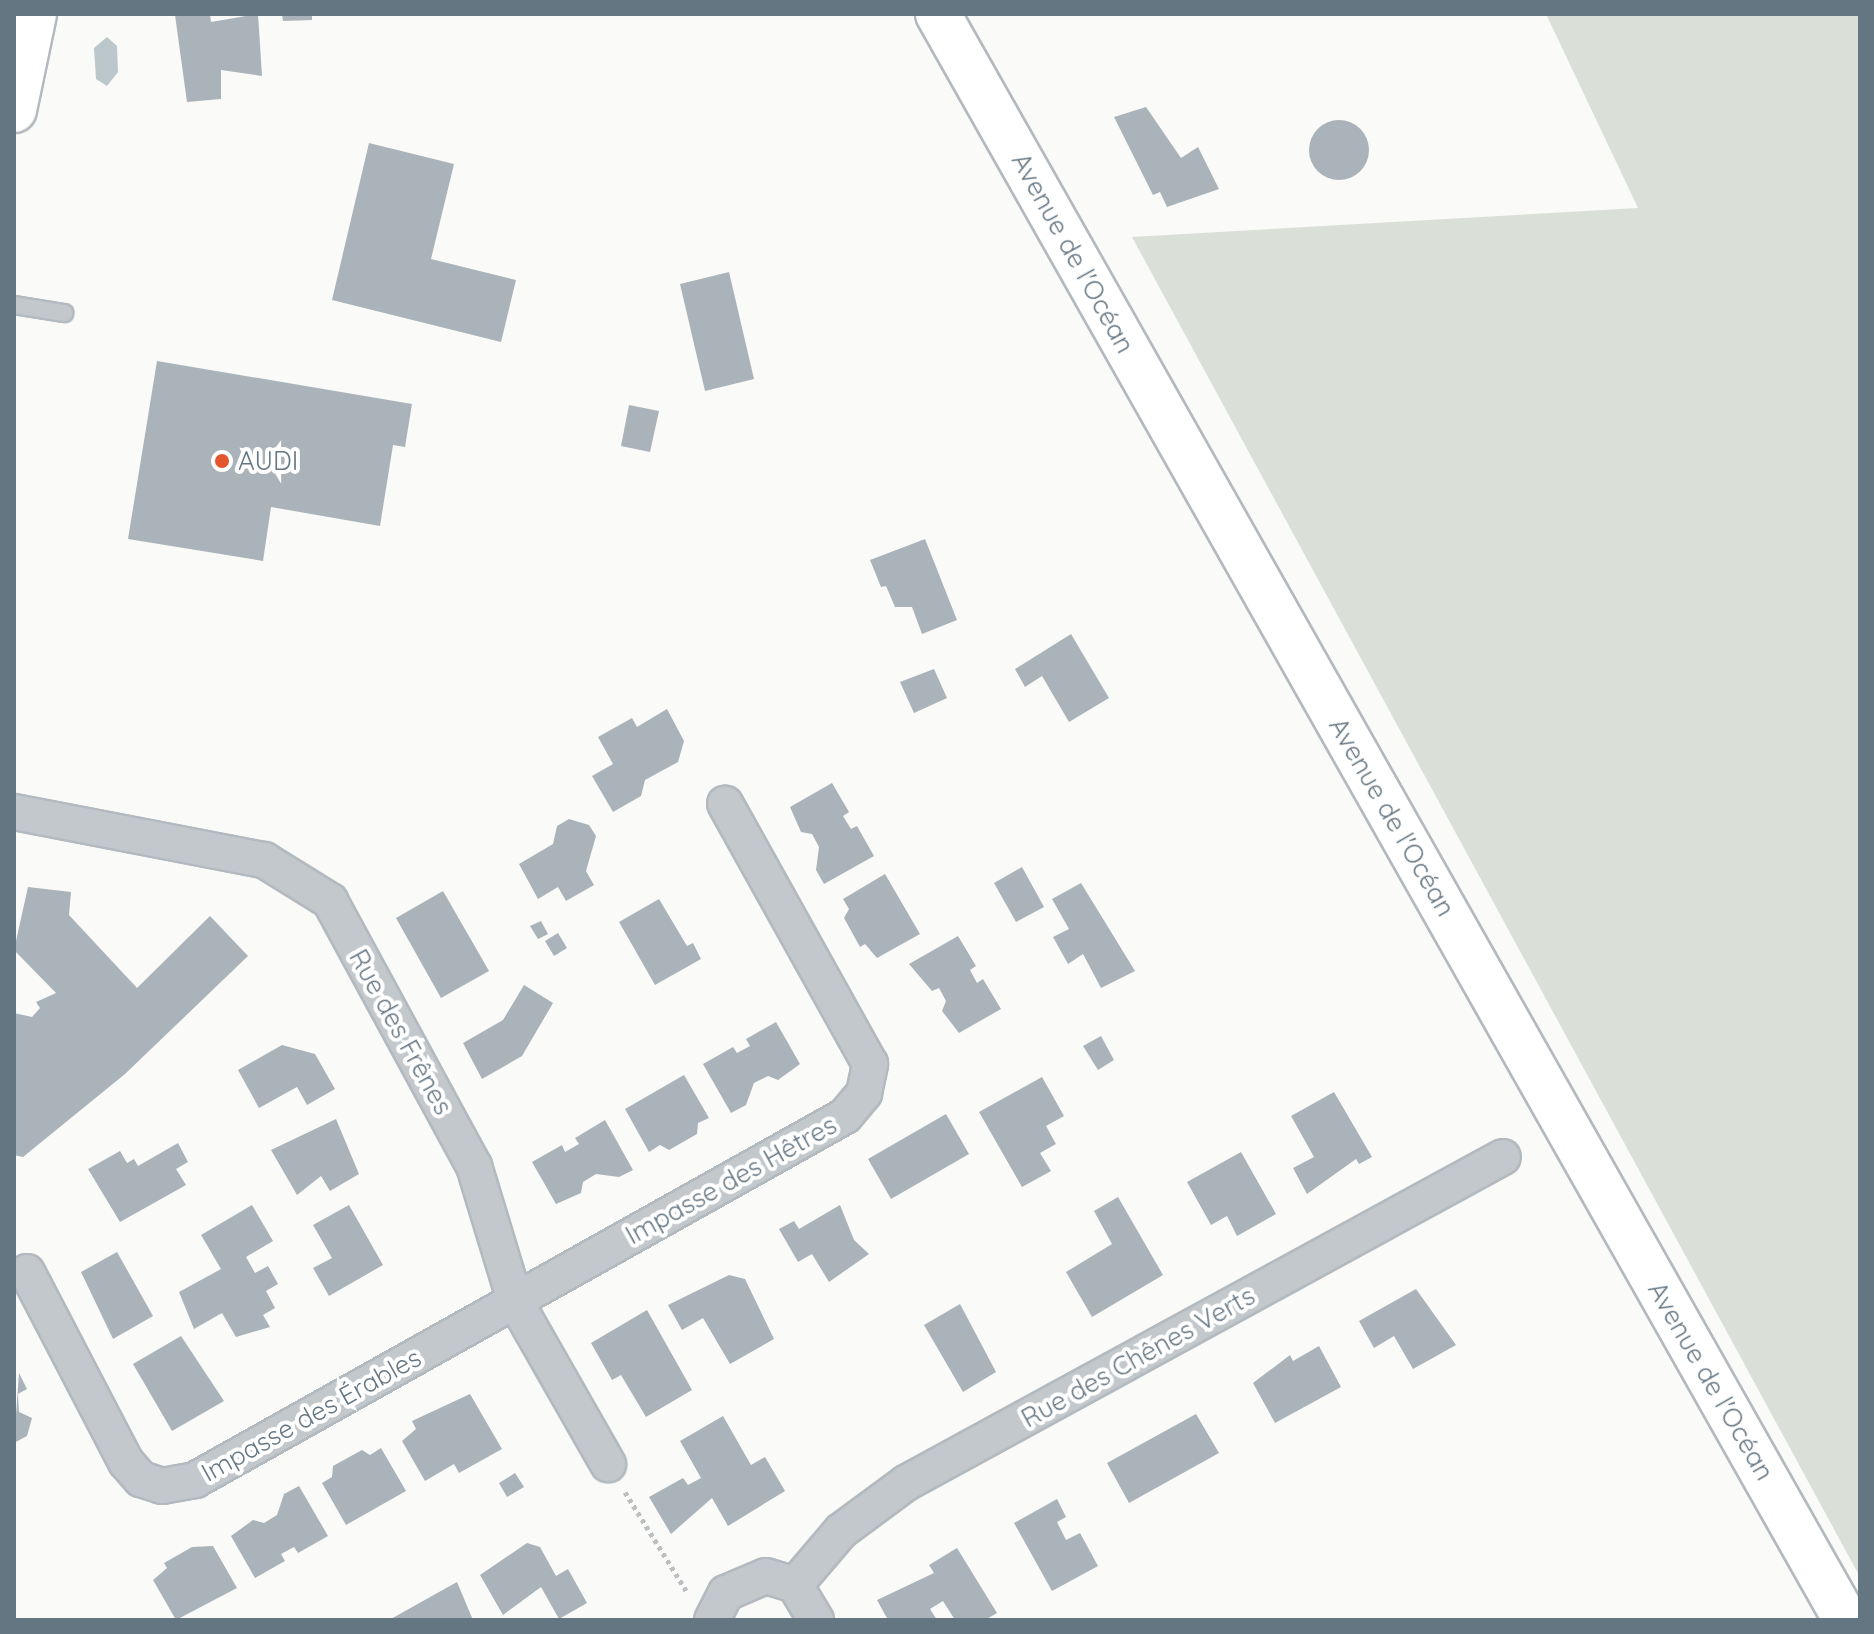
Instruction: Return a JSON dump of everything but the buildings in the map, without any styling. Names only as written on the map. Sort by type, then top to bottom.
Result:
[{"type":"main road","points":[[14,110],[34,14]]},
{"type":"main road","name":"Avenue de l'Océan","points":[[938,14],[1846,1620]]},
{"type":"street","name":"Impasse des Hêtres","points":[[515,1301],[845,1116],[864,1093],[870,1064],[725,804]]},
{"type":"street","name":"Rue des Frênes","points":[[14,812],[264,860],[330,901],[474,1166],[515,1301],[608,1464]]},
{"type":"street","name":"Rue des Chênes Verts","points":[[795,1585],[841,1531],[906,1483],[1503,1157]]},
{"type":"street","name":"Impasse des Érables","points":[[27,1272],[126,1462],[141,1479],[162,1486],[195,1480],[515,1301]]},
{"type":"street","points":[[712,1620],[726,1593],[751,1578],[795,1585],[816,1620]]},
{"type":"lane","points":[[14,305],[64,313]]},
{"type":"path","points":[[608,1464],[673,1578],[712,1620]]},
{"type":"shaded area","points":[[1546,14],[1860,14],[1860,1577],[1132,237],[1638,208]]},
{"type":"shaded area","points":[[107,37],[117,46],[118,72],[107,86],[96,79],[94,48]]},
{"type":"place","name":"AUDI","points":[[222,461]]}]
